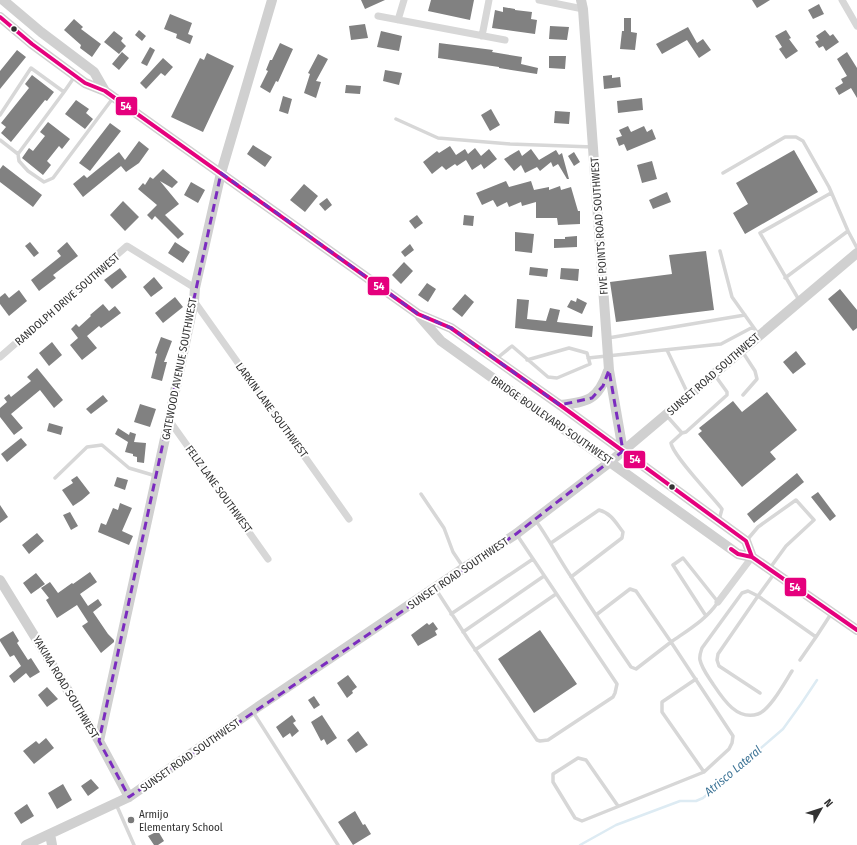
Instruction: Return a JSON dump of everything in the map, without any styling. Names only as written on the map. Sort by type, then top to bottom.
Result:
[{"type":"street","name":"BRIDGE BOULEVARD SOUTHWEST","points":[[3,0],[41,32],[94,72],[109,94]]},
{"type":"street","name":"GATEWOOD AVENUE SOUTHWEST","points":[[99,741],[169,420],[194,301],[195,288],[221,173],[272,0]]},
{"type":"street","points":[[398,20],[404,0]]},
{"type":"street","points":[[482,36],[489,0]]},
{"type":"street","points":[[539,0],[582,5]]},
{"type":"street","points":[[842,0],[857,26]]},
{"type":"street","name":"FIVE POINTS ROAD SOUTHWEST","points":[[582,5],[594,147],[606,338],[609,370],[623,451]]},
{"type":"street","points":[[378,16],[506,40]]},
{"type":"street","name":"BRIDGE BOULEVARD SOUTHWEST","points":[[0,17],[32,44],[75,76],[85,83],[109,94],[418,314],[451,328],[560,405],[746,542]]},
{"type":"street","name":"RANDOLPH DRIVE SOUTHWEST","points":[[0,357],[127,246],[195,288]]},
{"type":"street","name":"SUNSET ROAD SOUTHWEST","points":[[26,845],[129,797],[252,711],[516,534],[610,462],[741,350],[756,331],[799,301],[857,253]]},
{"type":"street","name":"LARKIN LANE SOUTHWEST","points":[[194,301],[349,519]]},
{"type":"street","name":"BRIDGE BOULEVARD SOUTHWEST","points":[[418,314],[441,341],[738,554],[752,557],[857,630]]},
{"type":"street","points":[[560,405],[580,403],[592,398],[603,386],[609,370]]},
{"type":"street","name":"FELIZ LANE SOUTHWEST","points":[[169,420],[268,558]]},
{"type":"street","points":[[718,602],[752,557],[746,542]]},
{"type":"street","name":"YAKIMA ROAD SOUTHWEST","points":[[0,580],[99,741],[129,797]]},
{"type":"street","points":[[50,834],[52,845]]},
{"type":"lane","points":[[0,115],[31,68],[64,92]]},
{"type":"lane","points":[[18,154],[75,76]]},
{"type":"lane","points":[[0,140],[18,154],[19,161],[28,170],[44,182],[53,178],[109,94]]},
{"type":"lane","points":[[396,119],[438,138],[510,144],[594,147]]},
{"type":"lane","points":[[723,173],[785,137],[796,137],[803,141],[831,193],[857,248]]},
{"type":"lane","points":[[799,301],[760,233],[831,193]]},
{"type":"lane","points":[[785,278],[848,231]]},
{"type":"lane","points":[[588,358],[722,344],[756,331],[732,297],[720,251]]},
{"type":"lane","points":[[606,338],[745,316]]},
{"type":"lane","points":[[495,359],[512,346],[527,360],[548,377],[557,378],[590,364],[587,353],[569,348],[527,360]]},
{"type":"lane","points":[[667,350],[689,395]]},
{"type":"lane","points":[[741,350],[755,371],[757,379],[743,395]]},
{"type":"lane","points":[[714,373],[727,392],[727,395],[686,432],[682,433],[671,443],[671,447],[722,509],[719,522]]},
{"type":"lane","points":[[665,415],[682,433]]},
{"type":"lane","points":[[55,478],[88,447],[102,445],[129,468],[157,476]]},
{"type":"lane","points":[[421,494],[444,528],[453,552],[464,568]]},
{"type":"lane","points":[[746,542],[758,527],[796,500],[814,520],[786,546],[758,596],[718,654],[717,660],[719,666],[760,693]]},
{"type":"lane","points":[[551,543],[599,510],[605,511],[611,515],[623,532],[622,538],[571,577]]},
{"type":"lane","points":[[535,520],[631,668],[636,669],[706,616],[712,611],[718,602],[683,558],[673,565],[706,616]]},
{"type":"lane","points":[[434,588],[536,740],[548,740],[613,697],[617,684],[516,534]]},
{"type":"lane","points":[[451,614],[532,558]]},
{"type":"lane","points":[[463,632],[544,576]]},
{"type":"lane","points":[[596,615],[630,589],[636,590],[733,736],[729,749],[704,772],[582,821],[575,818],[552,782],[553,774],[578,758],[586,760],[618,806]]},
{"type":"lane","points":[[792,671],[766,709],[759,714],[748,715],[736,711],[724,702],[703,670],[700,658],[702,648],[742,592],[748,591],[758,596],[816,637]]},
{"type":"lane","points":[[475,650],[556,594]]},
{"type":"lane","points":[[800,660],[832,613]]},
{"type":"lane","points":[[696,679],[662,702],[662,712],[704,772]]},
{"type":"lane","points":[[252,711],[338,845]]},
{"type":"lane","points":[[115,804],[134,845]]},
{"type":"highlighted area","points":[[221,173],[418,314],[451,328],[560,405],[592,398],[603,386],[609,370],[623,451],[516,534],[129,797],[99,741]]},
{"type":"building","points":[[361,0],[385,0],[365,9]]},
{"type":"building","points":[[431,0],[474,0],[470,20],[428,11]]},
{"type":"building","points":[[752,0],[770,0],[757,8]]},
{"type":"building","points":[[819,4],[824,14],[813,19],[808,10]]},
{"type":"building","points":[[503,7],[532,12],[531,19],[537,20],[535,34],[492,28],[495,10],[503,12]]},
{"type":"building","points":[[170,14],[192,23],[188,34],[193,36],[190,44],[176,38],[177,34],[164,29]]},
{"type":"building","points":[[624,18],[631,18],[631,32],[637,33],[635,50],[620,49],[622,31],[624,31]]},
{"type":"building","points":[[74,19],[83,27],[81,29],[101,44],[92,57],[80,48],[81,45],[64,30]]},
{"type":"building","points":[[365,24],[368,38],[351,40],[349,26]]},
{"type":"building","points":[[550,26],[569,27],[567,40],[549,39]]},
{"type":"building","points":[[688,27],[697,43],[703,39],[711,50],[699,58],[687,40],[662,54],[656,44]]},
{"type":"building","points":[[139,30],[146,36],[142,41],[135,35]]},
{"type":"building","points":[[786,30],[791,38],[789,39],[798,51],[786,59],[779,49],[782,47],[775,36]]},
{"type":"building","points":[[825,30],[830,36],[833,34],[839,42],[826,51],[823,46],[819,48],[815,42],[819,40],[816,36]]},
{"type":"building","points":[[114,31],[123,38],[121,41],[126,46],[119,54],[104,42]]},
{"type":"building","points":[[381,31],[402,36],[399,51],[377,47]]},
{"type":"building","points":[[280,43],[293,49],[278,82],[276,81],[270,93],[260,87],[268,71],[266,70],[270,60],[272,60]]},
{"type":"building","points":[[439,43],[493,50],[492,52],[522,57],[521,64],[538,68],[537,74],[438,58]]},
{"type":"building","points":[[150,47],[155,50],[147,66],[141,63]]},
{"type":"building","points":[[17,50],[26,57],[0,89],[0,71]]},
{"type":"building","points":[[122,52],[129,58],[119,70],[112,64]]},
{"type":"building","points":[[847,52],[857,68],[857,98],[851,88],[839,95],[835,88],[843,83],[841,79],[847,76],[837,59]]},
{"type":"building","points":[[207,53],[234,66],[203,132],[171,117],[200,58],[204,60]]},
{"type":"building","points":[[318,54],[328,59],[316,81],[321,82],[316,98],[304,93],[310,74],[308,73]]},
{"type":"building","points":[[549,56],[566,56],[565,69],[549,68]]},
{"type":"building","points":[[163,58],[173,67],[165,76],[161,73],[146,89],[140,83]]},
{"type":"building","points":[[385,70],[402,73],[399,85],[383,81]]},
{"type":"building","points":[[32,75],[54,92],[47,101],[45,100],[11,142],[1,133],[6,127],[1,123],[29,88],[25,84]]},
{"type":"building","points":[[612,75],[612,78],[620,77],[621,87],[604,89],[603,76]]},
{"type":"building","points":[[346,85],[361,86],[360,94],[345,93]]},
{"type":"building","points":[[283,96],[292,99],[288,114],[279,111]]},
{"type":"building","points":[[642,98],[643,110],[618,113],[617,101]]},
{"type":"building","points":[[76,100],[89,109],[86,113],[93,119],[85,129],[65,114]]},
{"type":"building","points":[[491,109],[500,125],[490,131],[481,115]]},
{"type":"building","points":[[555,111],[570,112],[569,124],[554,123]]},
{"type":"building","points":[[48,122],[70,139],[62,149],[59,146],[47,161],[51,165],[43,175],[22,158],[29,148],[33,151],[45,136],[40,132]]},
{"type":"building","points":[[110,123],[121,131],[90,171],[79,163]]},
{"type":"building","points":[[628,126],[631,132],[644,126],[647,132],[652,129],[656,139],[627,151],[624,144],[619,146],[616,138],[622,136],[619,130]]},
{"type":"building","points":[[139,141],[149,149],[139,163],[126,172],[121,166],[83,197],[73,184],[84,175],[87,178],[119,152],[125,160]]},
{"type":"building","points":[[253,145],[272,157],[265,167],[247,154]]},
{"type":"building","points":[[450,146],[456,155],[465,149],[468,154],[475,148],[481,156],[489,149],[497,159],[484,169],[481,164],[472,170],[466,160],[457,166],[455,164],[446,170],[442,166],[432,174],[423,162],[437,151],[439,153]]},
{"type":"building","points":[[531,149],[539,160],[556,150],[559,155],[562,153],[569,179],[567,179],[558,164],[553,167],[551,162],[540,171],[537,167],[525,173],[521,165],[514,171],[504,159],[519,150],[522,156]]},
{"type":"building","points":[[794,150],[818,192],[745,234],[733,213],[748,204],[736,183]]},
{"type":"building","points":[[574,152],[580,162],[574,166],[568,156]]},
{"type":"building","points":[[652,161],[657,179],[642,183],[637,165]]},
{"type":"building","points":[[3,165],[42,195],[33,207],[0,182],[0,169]]},
{"type":"building","points":[[163,169],[178,182],[172,188],[160,181],[179,204],[165,215],[184,234],[178,239],[155,216],[152,220],[147,215],[157,205],[138,189],[143,183],[145,185],[150,177],[153,179]]},
{"type":"building","points":[[506,181],[509,187],[531,181],[534,190],[549,187],[549,190],[560,186],[561,190],[571,187],[578,211],[580,211],[580,224],[558,225],[557,218],[536,218],[536,202],[522,206],[521,202],[509,207],[507,202],[497,207],[493,200],[482,205],[476,193]]},
{"type":"building","points":[[191,182],[205,190],[198,203],[184,195]]},
{"type":"building","points":[[304,184],[318,196],[305,212],[290,200]]},
{"type":"building","points":[[667,192],[671,202],[653,209],[649,200]]},
{"type":"building","points":[[327,198],[332,205],[325,211],[319,204]]},
{"type":"building","points":[[123,201],[139,217],[125,231],[110,215]]},
{"type":"building","points":[[417,215],[423,223],[415,229],[409,221]]},
{"type":"building","points":[[464,215],[474,216],[473,226],[463,225]]},
{"type":"building","points":[[515,232],[534,234],[532,253],[515,251]]},
{"type":"building","points":[[577,236],[577,247],[554,248],[554,239],[565,239],[565,237]]},
{"type":"building","points":[[30,242],[39,253],[34,257],[25,246]]},
{"type":"building","points":[[67,242],[78,256],[53,275],[56,278],[39,291],[31,280],[61,256],[57,251]]},
{"type":"building","points":[[175,242],[190,252],[183,263],[168,253]]},
{"type":"building","points":[[410,244],[414,250],[405,257],[401,252]]},
{"type":"building","points":[[706,251],[714,310],[616,322],[610,282],[672,274],[669,255]]},
{"type":"building","points":[[404,262],[413,271],[401,284],[392,275]]},
{"type":"building","points":[[530,267],[548,269],[547,277],[529,275]]},
{"type":"building","points":[[120,268],[127,277],[112,289],[104,280]]},
{"type":"building","points":[[561,268],[579,269],[578,281],[560,279]]},
{"type":"building","points":[[154,277],[163,288],[151,297],[143,287]]},
{"type":"building","points":[[427,283],[436,289],[428,302],[418,295]]},
{"type":"building","points":[[840,289],[857,310],[857,328],[853,331],[828,299]]},
{"type":"building","points":[[19,290],[27,301],[9,316],[0,304],[0,297],[5,293],[9,298]]},
{"type":"building","points":[[465,294],[474,302],[462,317],[452,309]]},
{"type":"building","points":[[175,297],[183,307],[163,323],[155,313]]},
{"type":"building","points":[[577,298],[587,303],[582,314],[567,307],[571,300],[576,302]]},
{"type":"building","points":[[517,299],[529,300],[527,319],[546,321],[550,308],[560,310],[557,322],[593,326],[592,337],[515,328]]},
{"type":"building","points":[[103,304],[109,311],[115,306],[121,313],[101,328],[99,326],[87,336],[97,348],[82,360],[70,345],[78,338],[71,329],[76,324],[79,327]]},
{"type":"building","points":[[161,337],[172,341],[164,362],[167,362],[162,381],[151,378],[157,354],[155,353]]},
{"type":"building","points":[[52,342],[62,355],[49,366],[39,353]]},
{"type":"building","points":[[796,351],[806,364],[793,374],[783,362]]},
{"type":"building","points":[[37,368],[63,400],[54,408],[40,390],[11,414],[23,428],[14,435],[0,417],[0,408],[7,402],[4,398],[9,394],[11,397],[31,381],[27,377]]},
{"type":"building","points":[[767,392],[797,430],[770,452],[776,459],[742,487],[698,434],[702,431],[699,428],[733,401],[742,412]]},
{"type":"building","points":[[103,395],[108,401],[91,414],[86,409]]},
{"type":"building","points":[[140,404],[156,409],[150,427],[134,422]]},
{"type":"building","points":[[49,423],[63,427],[61,435],[47,431]]},
{"type":"building","points":[[118,428],[129,435],[130,432],[136,434],[134,442],[146,443],[144,463],[137,462],[137,457],[133,456],[133,454],[125,452],[128,442],[115,434]]},
{"type":"building","points":[[21,438],[27,445],[7,462],[1,454]]},
{"type":"building","points":[[797,473],[804,482],[754,523],[747,514]]},
{"type":"building","points":[[77,476],[90,493],[73,506],[62,490],[73,483],[71,480]]},
{"type":"building","points":[[117,477],[128,480],[125,490],[114,486]]},
{"type":"building","points":[[818,492],[836,516],[830,521],[811,497]]},
{"type":"building","points":[[120,503],[132,508],[122,531],[133,536],[129,545],[98,532],[101,523],[106,525],[113,508],[118,510]]},
{"type":"building","points":[[0,505],[8,517],[0,523]]},
{"type":"building","points":[[70,512],[78,526],[71,530],[63,515]]},
{"type":"building","points":[[37,533],[44,541],[29,554],[22,545]]},
{"type":"building","points":[[90,572],[97,582],[80,594],[88,606],[98,599],[102,605],[93,612],[114,640],[114,642],[101,653],[82,626],[88,622],[77,605],[57,618],[46,600],[49,598],[41,588],[50,582],[58,593]]},
{"type":"building","points":[[36,573],[45,584],[31,594],[23,583]]},
{"type":"building","points":[[433,622],[438,629],[435,631],[437,635],[418,646],[411,635],[427,623],[429,625]]},
{"type":"building","points":[[540,630],[577,684],[534,713],[498,659]]},
{"type":"building","points":[[13,631],[19,641],[17,643],[28,660],[31,658],[40,672],[30,678],[26,673],[14,683],[9,676],[21,666],[14,655],[10,657],[0,641],[0,639]]},
{"type":"building","points":[[348,675],[357,687],[347,698],[337,683]]},
{"type":"building","points":[[47,687],[58,699],[47,707],[38,695]]},
{"type":"building","points":[[314,696],[320,705],[314,709],[308,700]]},
{"type":"building","points":[[292,715],[296,721],[293,723],[299,731],[292,737],[290,733],[283,738],[276,727]]},
{"type":"building","points":[[322,715],[337,738],[327,745],[324,739],[321,741],[311,722]]},
{"type":"building","points":[[358,731],[368,745],[356,753],[347,740]]},
{"type":"building","points":[[46,738],[54,748],[34,764],[23,751],[36,741],[39,744]]},
{"type":"building","points":[[91,779],[99,788],[88,796],[81,786]]},
{"type":"building","points":[[63,784],[72,800],[57,809],[48,793]]},
{"type":"building","points":[[27,804],[34,816],[21,824],[14,813]]},
{"type":"building","points":[[355,811],[363,825],[365,824],[371,834],[353,845],[338,822]]},
{"type":"building","points":[[158,831],[164,841],[158,845],[154,845],[148,836]]},
{"type":"waterway","name":"Atrisco Lateral","points":[[580,845],[616,825],[680,801],[696,801],[703,798],[783,729],[817,680]]},
{"type":"transit line","name":"54","points":[[0,17],[32,44],[85,83],[105,91],[418,314],[451,328],[560,405],[746,541],[752,557]]},
{"type":"transit line","name":"54","points":[[731,549],[738,554],[752,557],[857,630]]},
{"type":"place","name":"Armijo Elementary School","points":[[131,820]]}]
